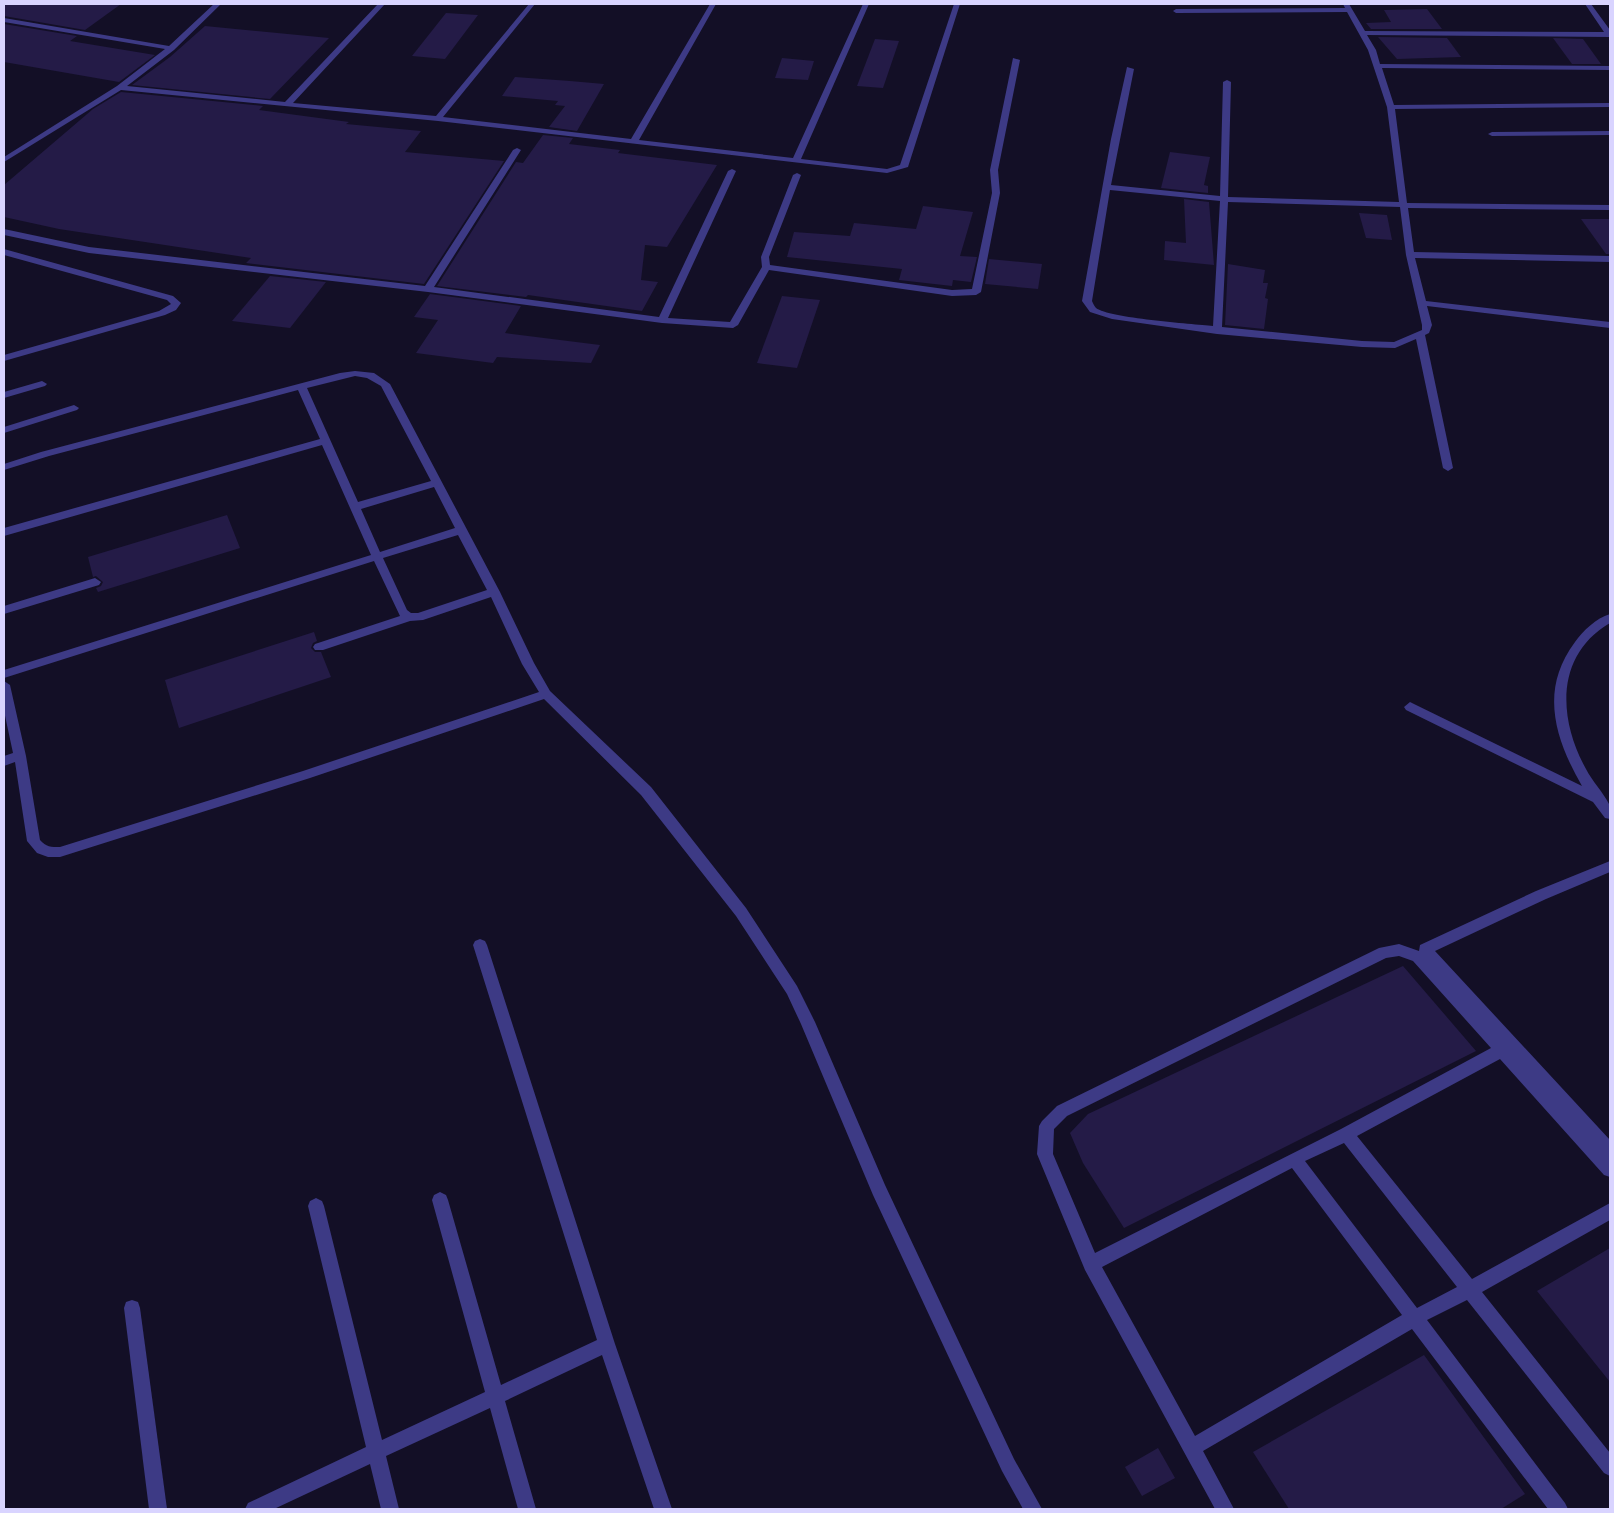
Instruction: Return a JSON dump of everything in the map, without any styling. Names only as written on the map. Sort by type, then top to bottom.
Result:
[{"type":"street","points":[[4,160],[120,88],[171,48],[218,4]]},
{"type":"street","points":[[286,105],[382,4]]},
{"type":"street","points":[[438,119],[532,4]]},
{"type":"street","points":[[634,141],[713,4]]},
{"type":"street","points":[[796,160],[866,4]]},
{"type":"street","points":[[120,88],[438,119],[887,171],[904,167],[957,4]]},
{"type":"street","points":[[1588,4],[1610,34]]},
{"type":"street","points":[[1130,68],[1087,301],[1093,310],[1112,316],[1176,327],[1362,344],[1395,344],[1426,331],[1427,325],[1410,255],[1391,107],[1378,66],[1363,33],[1348,7],[1176,11]]},
{"type":"street","points":[[4,20],[171,48]]},
{"type":"street","points":[[1363,33],[1610,34]]},
{"type":"street","points":[[766,267],[952,293],[976,292],[996,193],[994,170],[1016,60]]},
{"type":"street","points":[[1378,66],[1610,68]]},
{"type":"street","points":[[1217,331],[1224,199],[1227,82]]},
{"type":"street","points":[[1391,107],[1610,105]]},
{"type":"street","points":[[1492,134],[1610,133]]},
{"type":"street","points":[[428,289],[517,150]]},
{"type":"street","points":[[662,320],[732,171]]},
{"type":"street","points":[[4,232],[90,250],[428,289],[662,320],[733,326],[766,267],[765,257],[797,175]]},
{"type":"street","points":[[1107,187],[1224,199],[1403,205],[1610,207]]},
{"type":"street","points":[[4,252],[170,298],[176,303],[173,308],[162,313],[4,358]]},
{"type":"street","points":[[1410,255],[1610,259]]},
{"type":"street","points":[[1421,304],[1610,325]]},
{"type":"street","points":[[1420,335],[1448,468]]},
{"type":"street","points":[[4,467],[46,454],[343,375],[362,372],[375,376],[385,384],[494,592],[528,664],[546,694],[571,716],[646,791],[741,912],[792,990],[808,1022],[896,1226],[1008,1464],[1033,1509]]},
{"type":"street","points":[[4,395],[42,384]]},
{"type":"street","points":[[301,386],[402,612],[409,617]]},
{"type":"street","points":[[4,430],[74,408]]},
{"type":"street","points":[[4,532],[326,441]]},
{"type":"street","points":[[355,507],[436,483]]},
{"type":"street","points":[[4,674],[461,530]]},
{"type":"street","points":[[4,610],[95,582]]},
{"type":"street","points":[[319,647],[409,617],[424,616],[494,592]]},
{"type":"street","points":[[1610,618],[1600,623],[1576,648],[1562,679],[1560,715],[1571,755],[1596,798],[1610,814]]},
{"type":"street","points":[[4,685],[20,756],[34,841],[39,850],[48,853],[60,852],[306,775],[546,694]]},
{"type":"street","points":[[1410,707],[1596,798]]},
{"type":"street","points":[[4,761],[20,756]]},
{"type":"street","points":[[1610,866],[1541,895],[1425,949],[1610,1151]]},
{"type":"street","points":[[480,945],[607,1344],[663,1509]]},
{"type":"street","points":[[1225,1509],[1091,1264],[1045,1154],[1047,1126],[1062,1111],[1384,952],[1399,950],[1418,957],[1610,1170]]},
{"type":"street","points":[[1091,1264],[1346,1134],[1502,1050]]},
{"type":"street","points":[[1346,1134],[1610,1467]]},
{"type":"street","points":[[1294,1159],[1559,1509]]},
{"type":"street","points":[[440,1200],[527,1509]]},
{"type":"street","points":[[316,1206],[390,1509]]},
{"type":"street","points":[[1192,1448],[1414,1318],[1469,1290],[1610,1211]]},
{"type":"street","points":[[132,1308],[158,1509]]},
{"type":"street","points":[[254,1509],[607,1344]]},
{"type":"building","points":[[4,4],[121,4],[85,30],[4,16]]},
{"type":"building","points":[[1427,9],[1442,29],[1371,29],[1366,23],[1391,22],[1384,10]]},
{"type":"building","points":[[446,13],[478,15],[445,59],[412,56]]},
{"type":"building","points":[[4,24],[77,36],[70,41],[155,55],[119,82],[4,62]]},
{"type":"building","points":[[205,26],[329,38],[270,99],[132,85],[170,57]]},
{"type":"building","points":[[1378,37],[1447,38],[1461,57],[1397,59]]},
{"type":"building","points":[[1553,38],[1583,39],[1601,64],[1572,64]]},
{"type":"building","points":[[875,39],[899,41],[883,88],[857,86]]},
{"type":"building","points":[[782,58],[814,61],[808,80],[775,78]]},
{"type":"building","points":[[515,77],[604,84],[577,131],[549,127],[565,106],[555,105],[558,101],[502,96]]},
{"type":"building","points":[[121,92],[263,106],[259,110],[349,122],[346,124],[421,131],[405,152],[504,161],[424,284],[246,263],[251,258],[59,229],[4,217],[4,185],[93,109]]},
{"type":"building","points":[[543,135],[573,138],[569,144],[620,150],[618,153],[717,165],[667,247],[645,245],[641,280],[658,282],[642,311],[528,295],[526,297],[437,286],[516,162],[523,163]]},
{"type":"building","points":[[1170,152],[1210,157],[1204,185],[1208,186],[1208,193],[1161,188]]},
{"type":"building","points":[[1184,199],[1209,202],[1214,265],[1164,260],[1165,241],[1186,243]]},
{"type":"building","points":[[923,206],[973,212],[960,256],[977,257],[971,282],[953,280],[952,286],[899,280],[902,269],[787,257],[794,232],[850,236],[854,223],[916,229]]},
{"type":"building","points":[[1359,213],[1387,215],[1392,240],[1366,238]]},
{"type":"building","points":[[1581,219],[1610,219],[1610,254],[1606,254]]},
{"type":"building","points":[[989,259],[1042,264],[1038,289],[985,284]]},
{"type":"building","points":[[1228,264],[1265,270],[1263,283],[1268,283],[1265,298],[1268,299],[1264,329],[1225,325]]},
{"type":"building","points":[[270,276],[326,282],[290,328],[232,321]]},
{"type":"building","points":[[430,294],[521,306],[505,333],[600,345],[591,363],[497,357],[493,363],[416,353],[438,320],[414,317]]},
{"type":"building","points":[[782,296],[820,300],[797,368],[757,363]]},
{"type":"building","points":[[227,515],[240,548],[98,592],[96,588],[101,586],[103,582],[96,576],[93,577],[88,557]]},
{"type":"building","points":[[314,632],[317,641],[313,643],[311,648],[315,652],[321,652],[331,677],[179,728],[165,680]]},
{"type":"building","points":[[1403,966],[1476,1051],[1124,1228],[1083,1163],[1070,1133],[1088,1114]]},
{"type":"building","points":[[1610,1248],[1610,1382],[1537,1291]]},
{"type":"building","points":[[1424,1355],[1525,1494],[1501,1509],[1289,1509],[1253,1452]]},
{"type":"building","points":[[1158,1448],[1175,1478],[1142,1496],[1125,1467]]}]
